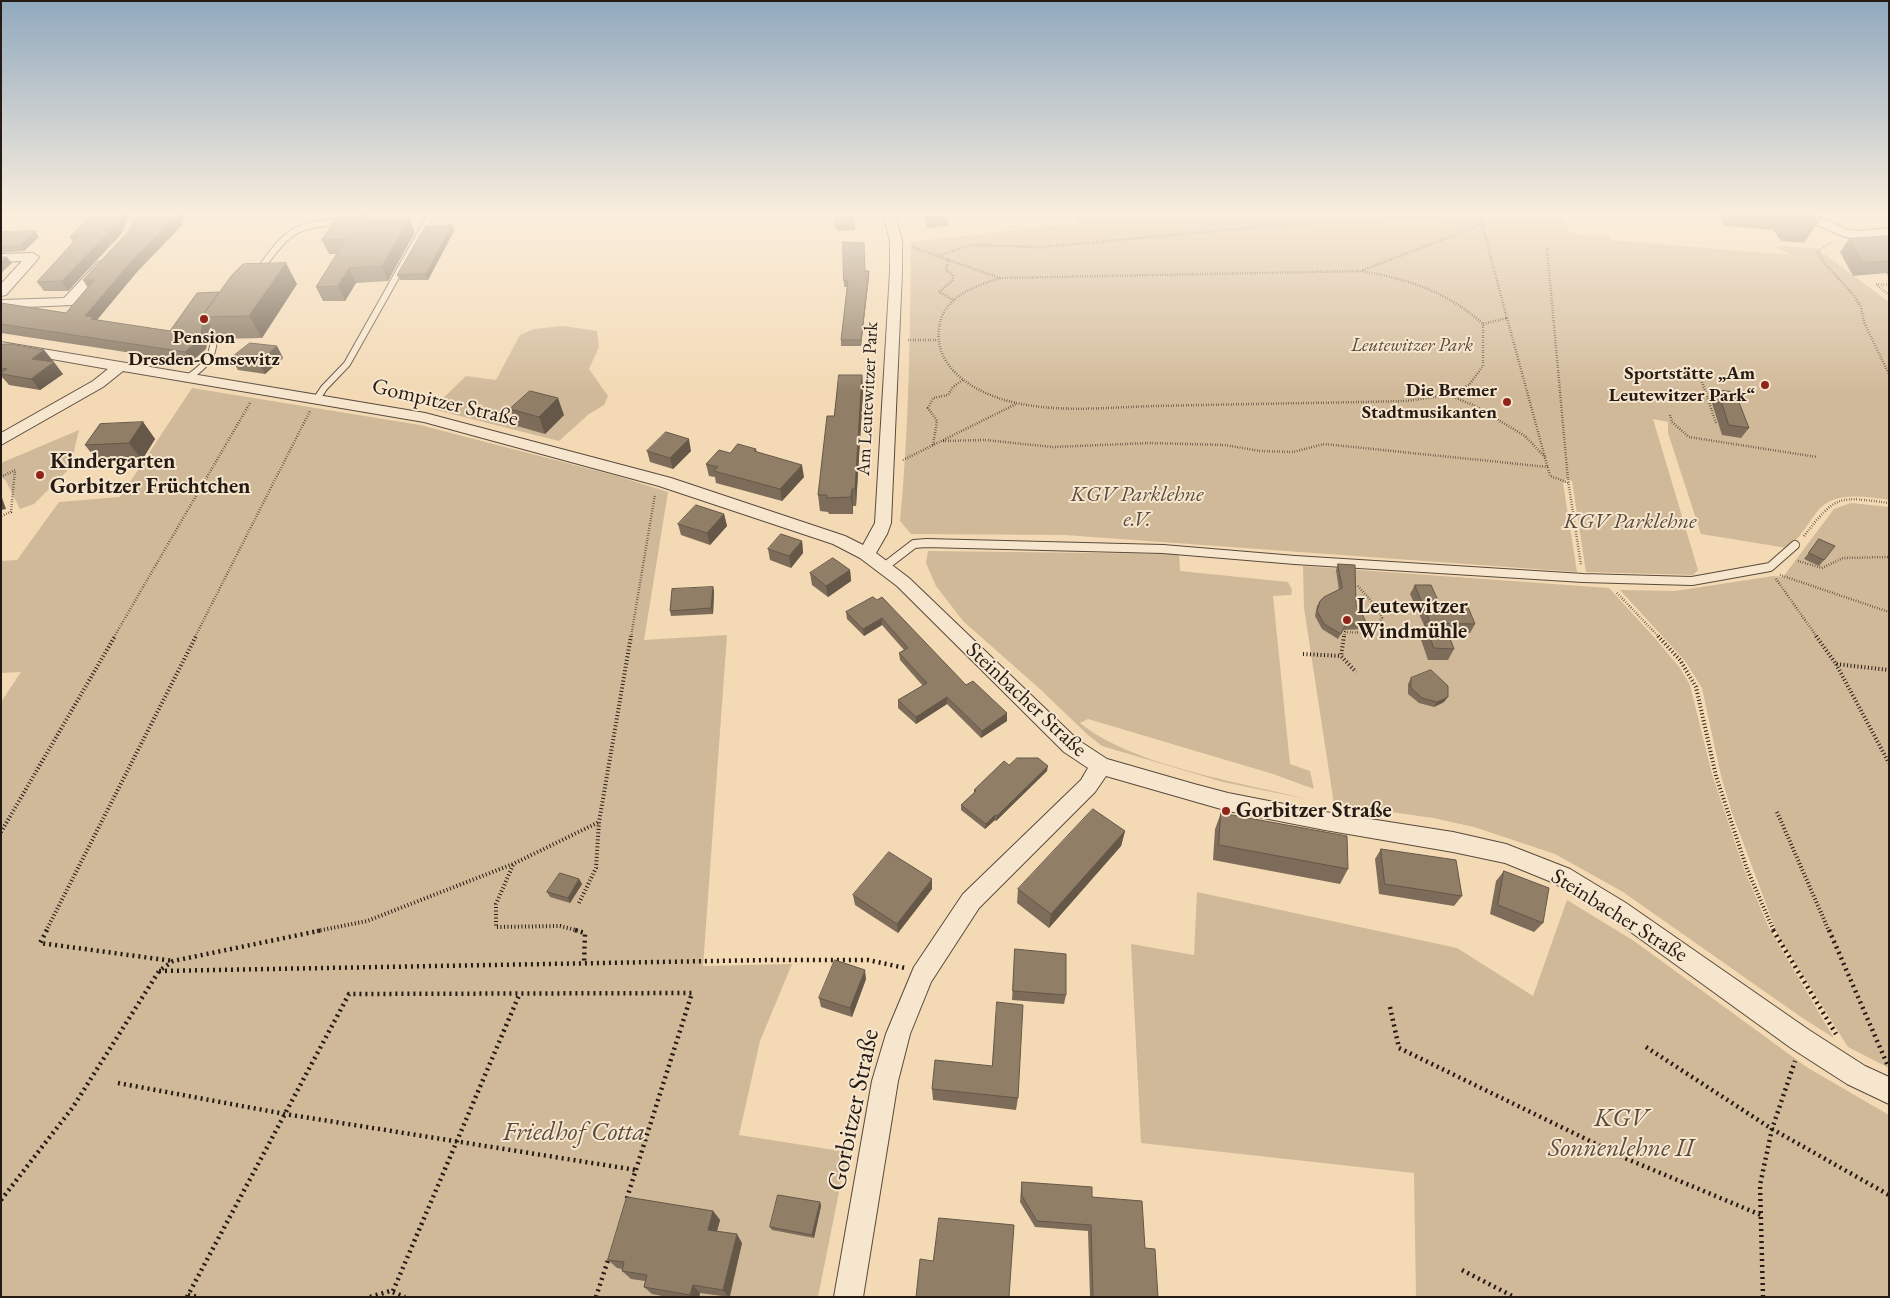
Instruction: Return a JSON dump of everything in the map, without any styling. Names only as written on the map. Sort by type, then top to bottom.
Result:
[{"type":"street","points":[[1,292],[18,274]]},
{"type":"street","points":[[1,304],[68,302],[95,274]]},
{"type":"street","name":"Am Leutewitzer Park","points":[[866,554],[879,534],[883,522],[895,274]]},
{"type":"street","name":"Gompitzer Straße","points":[[1,346],[426,418],[665,482],[839,540],[866,554]]},
{"type":"street","points":[[1,440],[98,384],[119,367]]},
{"type":"street","name":"Steinbacher Straße","points":[[866,554],[902,582],[1070,746],[1101,766],[1228,802],[1325,821],[1453,842],[1506,854],[1562,876],[1618,910],[1800,1039],[1856,1075],[1889,1092]]},
{"type":"street","name":"Gorbitzer Straße","points":[[848,1297],[885,1081],[898,1034],[922,974],[970,902],[1088,786],[1101,766]]},
{"type":"lane","points":[[252,281],[257,274]]},
{"type":"lane","points":[[316,400],[324,388],[347,364],[398,274]]},
{"type":"lane","points":[[188,378],[204,364],[211,353],[214,345],[213,332],[224,316]]},
{"type":"lane","points":[[884,567],[914,544],[926,543],[1163,549],[1295,560],[1583,578],[1692,581],[1768,567],[1795,545]]},
{"type":"path","points":[[951,274],[953,280],[939,292],[954,300]]},
{"type":"path","points":[[989,274],[1001,278]]},
{"type":"path","points":[[1229,274],[1001,278],[976,286],[954,300],[941,315],[938,340],[940,352],[944,362],[964,379],[995,396],[1017,403],[1074,408],[1406,401],[1449,395],[1468,385],[1483,366],[1484,324]]},
{"type":"path","points":[[1373,274],[1422,285],[1449,297],[1484,324]]},
{"type":"path","points":[[1495,274],[1550,476],[1569,483]]},
{"type":"path","points":[[1549,274],[1569,483],[1583,578]]},
{"type":"path","points":[[1832,274],[1859,304],[1864,322],[1889,374]]},
{"type":"path","points":[[1889,285],[1876,284],[1889,296]]},
{"type":"path","points":[[1484,324],[1507,318]]},
{"type":"path","points":[[892,340],[938,340]]},
{"type":"path","points":[[1669,376],[1688,372],[1699,373],[1716,423]]},
{"type":"path","points":[[933,446],[937,422],[928,408],[933,398],[948,395],[964,379]]},
{"type":"path","points":[[1449,395],[1475,406],[1525,436],[1546,458]]},
{"type":"path","points":[[1,832],[252,400]]},
{"type":"path","points":[[316,400],[40,942],[173,961],[367,921],[513,864],[599,822]]},
{"type":"path","points":[[885,470],[1017,403]]},
{"type":"path","points":[[1670,415],[1672,422],[1688,437],[1817,457]]},
{"type":"path","points":[[943,441],[985,440],[1053,446],[1131,443],[1225,445],[1293,452],[1324,444],[1548,467]]},
{"type":"path","points":[[1,477],[15,470],[10,512],[1,516]]},
{"type":"path","points":[[579,903],[596,868],[599,822],[656,493],[665,482]]},
{"type":"path","points":[[1795,545],[1829,506],[1838,501],[1854,500],[1889,503]]},
{"type":"path","points":[[1784,555],[1822,568],[1843,558],[1889,557]]},
{"type":"path","points":[[1768,567],[1783,577],[1889,612]]},
{"type":"path","points":[[1768,567],[1836,664],[1889,763]]},
{"type":"path","points":[[1604,579],[1680,660],[1696,687],[1716,776],[1748,869],[1776,936],[1837,1036]]},
{"type":"path","points":[[1341,656],[1345,632],[1362,633],[1376,628],[1382,618],[1378,609],[1358,586]]},
{"type":"path","points":[[1303,654],[1341,656],[1356,672]]},
{"type":"path","points":[[1836,664],[1889,670]]},
{"type":"path","points":[[1777,812],[1889,1069]]},
{"type":"path","points":[[513,864],[496,904],[496,927],[560,926],[585,933],[584,964]]},
{"type":"path","points":[[159,971],[768,960],[868,960],[902,966],[922,974]]},
{"type":"path","points":[[1,1200],[73,1107],[159,971],[173,961]]},
{"type":"path","points":[[393,1292],[520,993]]},
{"type":"path","points":[[199,1297],[187,1296],[349,994],[692,993],[625,1206]]},
{"type":"path","points":[[1390,1007],[1399,1048],[1627,1159],[1761,1215]]},
{"type":"path","points":[[1646,1047],[1772,1129],[1889,1195]]},
{"type":"path","points":[[1763,1297],[1760,1186],[1772,1129],[1796,1059]]},
{"type":"path","points":[[118,1083],[285,1114],[636,1170]]},
{"type":"path","points":[[596,1297],[610,1252]]},
{"type":"path","points":[[1462,1270],[1514,1297]]},
{"type":"path","points":[[370,1297],[383,1292],[393,1292],[405,1297]]},
{"type":"green space","points":[[910,274],[1851,274],[1889,302],[1889,500],[1850,497],[1831,501],[1816,513],[1800,536],[1787,548],[1701,534],[1668,433],[1668,422],[1653,419],[1698,570],[1693,575],[1586,572],[1572,481],[1565,479],[1565,483],[1563,483],[1577,572],[1065,535],[911,534],[900,521],[907,416]]},
{"type":"green space","points":[[563,326],[597,331],[599,347],[589,369],[608,396],[604,405],[589,414],[559,441],[432,409],[466,376],[496,380],[520,335],[534,329]]},
{"type":"green space","name":"Friedhof Cotta","points":[[192,388],[420,425],[617,476],[668,492],[644,640],[727,635],[703,966],[792,964],[760,1041],[739,1135],[847,1152],[818,1297],[1,1297],[1,702],[21,672],[1,673],[1,561],[17,560],[59,502],[120,497]]},
{"type":"green space","points":[[79,430],[70,468],[34,504],[20,509],[6,481],[1,477],[1,463]]},
{"type":"green space","points":[[1851,503],[1889,507],[1889,1068],[1848,1047],[1778,936],[1732,813],[1721,776],[1702,688],[1685,661],[1620,590],[1675,591],[1773,576],[1783,577],[1834,509]]},
{"type":"green space","points":[[928,551],[1179,554],[1180,571],[1288,582],[1292,590],[1291,595],[1273,596],[1290,764],[1310,771],[1314,789],[1273,774],[1088,719],[1080,723],[1102,738],[1128,751],[1157,761],[1219,779],[1306,799],[1223,782],[1102,746],[963,621],[936,586],[926,563]]},
{"type":"green space","points":[[1303,566],[1609,588],[1680,668],[1690,685],[1712,774],[1744,869],[1769,928],[1834,1038],[1801,1017],[1623,892],[1555,854],[1474,827],[1433,818],[1334,804],[1304,608]]},
{"type":"green space","name":"KGV Sonnenlehne II","points":[[1197,892],[1457,948],[1533,996],[1567,900],[1634,941],[1808,1068],[1889,1115],[1889,1297],[1416,1297],[1414,1173],[1141,1143],[1131,944],[1194,955]]},
{"type":"building","points":[[45,274],[69,274],[62,281],[37,282]]},
{"type":"building","points":[[89,274],[121,274],[85,316],[94,317],[91,319],[170,331],[197,293],[219,292],[205,312],[200,339],[185,352],[1,324],[1,303],[66,313],[94,280],[83,280]]},
{"type":"building","points":[[279,274],[249,316],[205,317],[205,312],[232,275]]},
{"type":"building","points":[[324,274],[346,274],[338,286],[316,287]]},
{"type":"building","points":[[398,274],[426,274],[426,274],[397,275]]},
{"type":"building","points":[[844,274],[869,274],[861,340],[841,340],[848,281],[844,281]]},
{"type":"building","points":[[250,343],[277,346],[259,362],[231,358]]},
{"type":"building","points":[[1,344],[44,350],[32,359],[54,362],[31,379],[1,374],[1,372],[7,369],[1,368]]},
{"type":"building","points":[[839,375],[862,375],[855,489],[852,489],[851,497],[827,498],[827,495],[818,495],[827,416],[834,416]]},
{"type":"building","points":[[1718,390],[1735,392],[1749,428],[1729,425]]},
{"type":"building","points":[[530,391],[558,398],[539,417],[510,409]]},
{"type":"building","points":[[143,422],[129,443],[85,445],[100,424]]},
{"type":"building","points":[[666,432],[689,439],[670,458],[647,451]]},
{"type":"building","points":[[738,444],[756,449],[754,451],[802,465],[780,489],[714,471],[718,467],[706,464],[719,450],[730,453]]},
{"type":"building","points":[[696,505],[724,514],[707,533],[678,524]]},
{"type":"building","points":[[781,534],[802,541],[789,556],[768,549]]},
{"type":"building","points":[[1819,539],[1835,546],[1824,560],[1809,553]]},
{"type":"building","points":[[833,558],[850,570],[826,586],[810,573]]},
{"type":"building","points":[[1338,564],[1355,565],[1356,605],[1367,624],[1346,624],[1341,634],[1324,624],[1317,611],[1320,601],[1324,597],[1342,588]]},
{"type":"building","points":[[1415,585],[1431,585],[1441,607],[1468,607],[1475,624],[1431,623]]},
{"type":"building","points":[[713,587],[711,608],[670,611],[672,589]]},
{"type":"building","points":[[873,597],[877,600],[882,597],[966,685],[973,681],[1007,713],[982,731],[947,697],[916,717],[898,700],[927,683],[899,653],[908,648],[882,618],[863,629],[846,612]]},
{"type":"building","points":[[1425,622],[1444,623],[1454,649],[1434,648]]},
{"type":"building","points":[[1431,670],[1448,686],[1448,697],[1437,702],[1422,698],[1411,688],[1411,678]]},
{"type":"building","points":[[1017,758],[1038,758],[1048,766],[997,816],[995,815],[986,824],[961,805],[1004,761],[1009,765]]},
{"type":"building","points":[[1093,809],[1125,831],[1051,914],[1018,889]]},
{"type":"building","points":[[1221,813],[1347,836],[1348,869],[1219,845]]},
{"type":"building","points":[[1381,849],[1456,860],[1462,896],[1385,884]]},
{"type":"building","points":[[889,852],[932,879],[897,924],[853,895]]},
{"type":"building","points":[[1504,871],[1549,888],[1543,923],[1498,905]]},
{"type":"building","points":[[560,873],[579,879],[568,898],[547,892]]},
{"type":"building","points":[[1015,949],[1066,954],[1066,995],[1013,991]]},
{"type":"building","points":[[835,960],[865,970],[850,1008],[819,998]]},
{"type":"building","points":[[997,1002],[1023,1005],[1018,1098],[932,1089],[935,1060],[992,1066]]},
{"type":"building","points":[[1022,1182],[1092,1187],[1092,1197],[1142,1201],[1145,1248],[1155,1249],[1158,1297],[1093,1297],[1091,1225],[1037,1221],[1022,1196]]},
{"type":"building","points":[[778,1195],[820,1202],[812,1235],[770,1227]]},
{"type":"building","points":[[627,1197],[713,1211],[708,1230],[737,1234],[723,1290],[693,1285],[690,1295],[644,1287],[647,1275],[622,1271],[624,1262],[608,1260]]},
{"type":"building","points":[[939,1218],[1014,1225],[1009,1297],[916,1297],[920,1259],[933,1261]]},
{"type":"place","name":"Pension Dresden-Omsewitz","points":[[204,319]]},
{"type":"place","name":"Sportstätte „Am Leutewitzer Park“","points":[[1765,385]]},
{"type":"place","name":"Die Bremer Stadtmusikanten","points":[[1507,402]]},
{"type":"place","name":"Kindergarten Gorbitzer Früchtchen","points":[[40,475]]},
{"type":"place","name":"Leutewitzer Windmühle","points":[[1347,620]]},
{"type":"place","name":"Gorbitzer Straße","points":[[1226,811]]},
{"type":"park label","name":"Leutewitzer Park","points":[[1412,346]]},
{"type":"park label","name":"KGV Parklehne e.V.","points":[[1137,508]]},
{"type":"park label","name":"KGV Parklehne","points":[[1630,522]]}]
